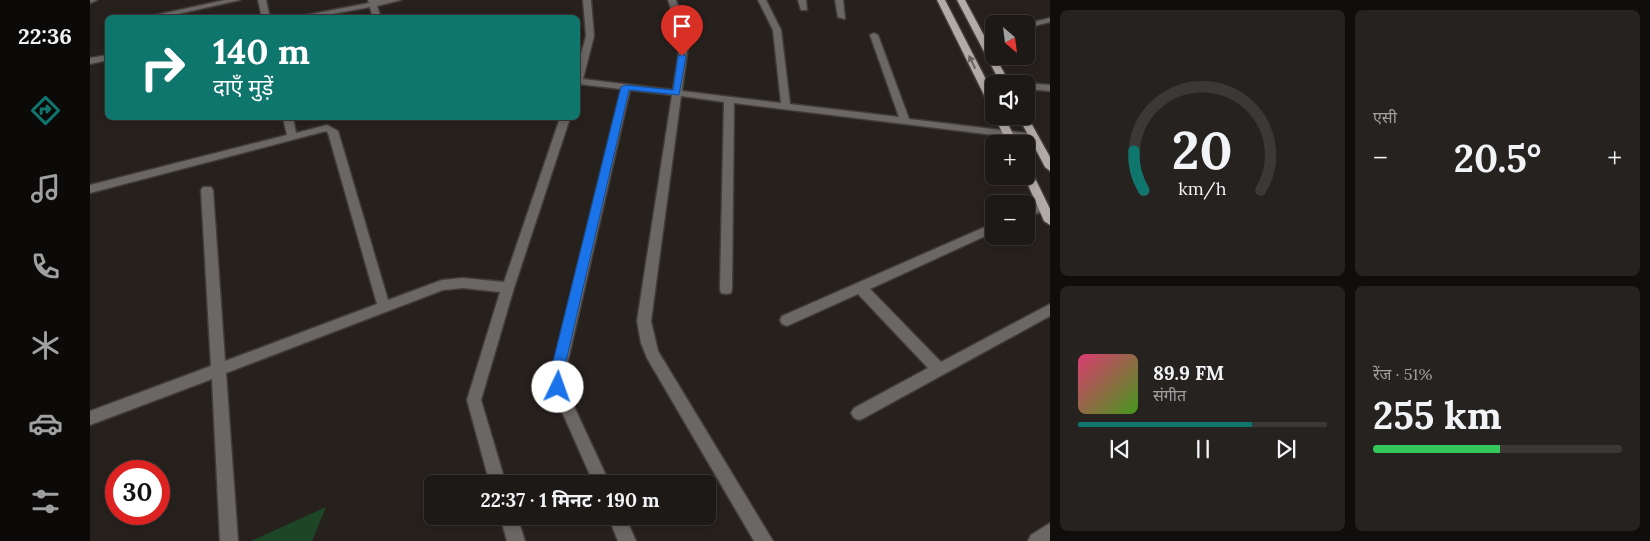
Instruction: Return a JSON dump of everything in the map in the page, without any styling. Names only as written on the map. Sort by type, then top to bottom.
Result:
[{"type":"main road","points":[[941,0],[985,87]]},
{"type":"main road","points":[[961,0],[1001,75]]},
{"type":"main road","points":[[1004,125],[1008,134]]},
{"type":"main road","points":[[1035,139],[1050,167]]},
{"type":"main road","points":[[1033,185],[1050,221]]},
{"type":"street","points":[[161,15],[236,0]]},
{"type":"street","points":[[262,0],[265,15]]},
{"type":"street","points":[[309,15],[372,2],[398,0]]},
{"type":"street","points":[[580,73],[590,36],[587,0]]},
{"type":"street","points":[[672,0],[685,38],[644,322],[645,332],[652,354],[764,541]]},
{"type":"street","points":[[762,0],[777,30],[786,107]]},
{"type":"street","points":[[839,0],[842,17]]},
{"type":"street","points":[[372,2],[376,15]]},
{"type":"street","points":[[1035,24],[1050,20]]},
{"type":"street","points":[[874,35],[905,121]]},
{"type":"street","points":[[90,61],[105,58]]},
{"type":"street","points":[[580,80],[1017,135]]},
{"type":"street","points":[[598,475],[558,387],[557,378],[626,87]]},
{"type":"street","points":[[1035,87],[1050,88]]},
{"type":"street","points":[[726,289],[729,100]]},
{"type":"street","points":[[288,120],[292,136]]},
{"type":"street","points":[[495,475],[474,400],[508,288],[564,120]]},
{"type":"street","points":[[90,189],[319,129],[327,128],[333,130],[384,307]]},
{"type":"street","points":[[207,190],[229,541]]},
{"type":"street","points":[[1035,210],[1043,207]]},
{"type":"street","points":[[787,320],[985,231]]},
{"type":"street","points":[[90,418],[384,307],[453,283],[508,288]]},
{"type":"street","points":[[860,287],[938,370]]},
{"type":"street","points":[[859,413],[1050,310]]},
{"type":"street","points":[[511,525],[516,541]]},
{"type":"street","points":[[620,525],[627,541]]},
{"type":"street","points":[[1037,541],[1050,532]]},
{"type":"green space","points":[[326,507],[312,541],[251,541]]},
{"type":"route","points":[[558,387],[558,370],[626,87],[676,93],[682,56]]}]
